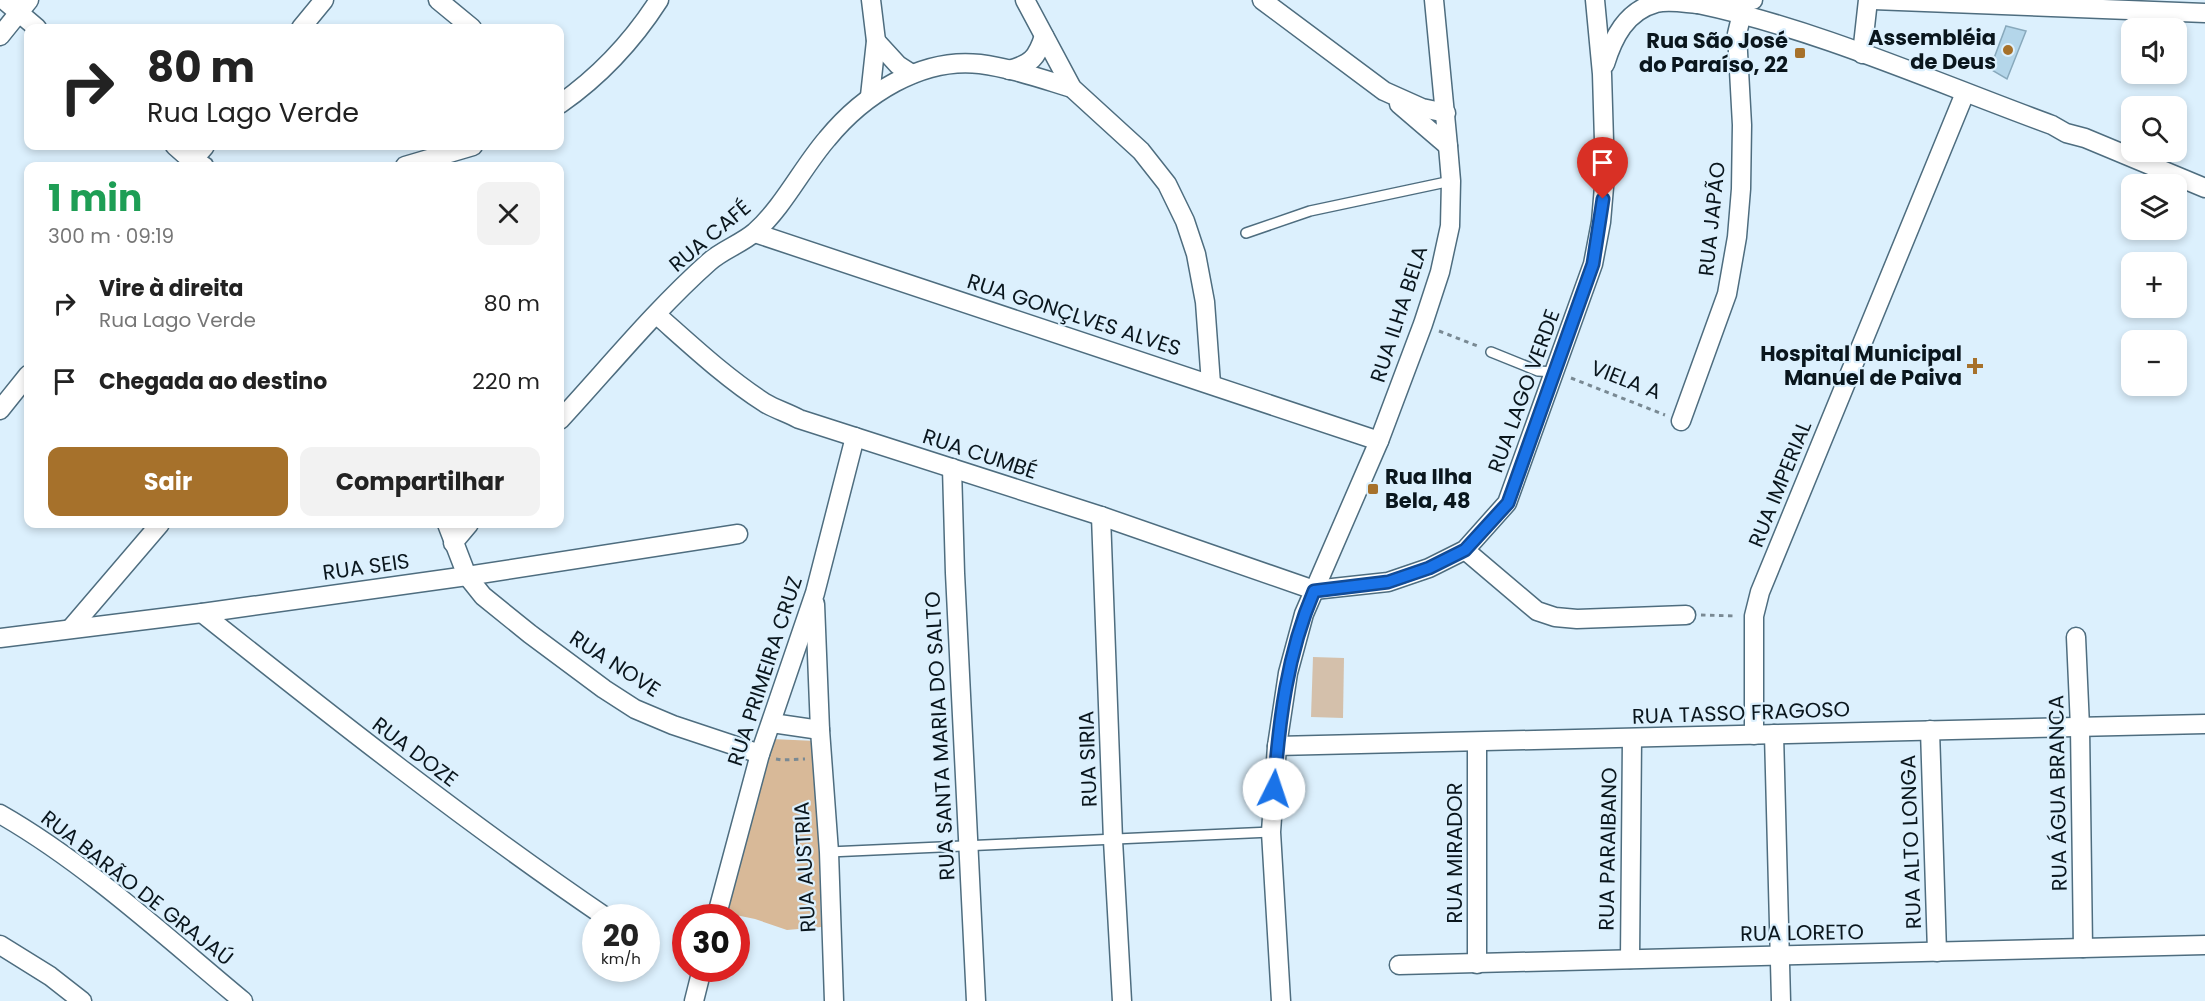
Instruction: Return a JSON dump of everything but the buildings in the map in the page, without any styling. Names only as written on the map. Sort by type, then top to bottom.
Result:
[{"type":"street","points":[[4,0],[24,6],[35,24]]},
{"type":"street","points":[[304,24],[324,0]]},
{"type":"street","points":[[438,0],[467,24]]},
{"type":"street","points":[[564,100],[603,71],[643,26],[659,0]]},
{"type":"street","points":[[870,96],[876,41],[871,0]]},
{"type":"street","points":[[1025,0],[1072,88],[1142,151],[1167,184],[1185,221],[1196,254],[1205,302],[1211,384]]},
{"type":"street","points":[[1262,0],[1384,91],[1448,146]]},
{"type":"street","name":"RUA ILHA BELA","points":[[1281,1001],[1271,832],[1278,746],[1288,673],[1304,614],[1379,441],[1423,324],[1440,272],[1450,226],[1451,181],[1434,0]]},
{"type":"street","points":[[1595,0],[1602,74]]},
{"type":"street","points":[[1862,54],[1868,0]]},
{"type":"street","points":[[1873,0],[1977,1],[2205,13]]},
{"type":"street","points":[[1602,74],[1611,44],[1620,27],[1638,11],[1656,3],[1675,2],[1748,7],[1862,54],[2052,125],[2066,133],[2085,138],[2205,188]]},
{"type":"street","points":[[0,36],[24,6]]},
{"type":"street","name":"RUA JAPÃO","points":[[1681,422],[1727,294],[1737,237],[1741,189],[1742,125],[1737,34],[1748,7]]},
{"type":"street","points":[[1009,70],[1024,66],[1032,60],[1040,50],[1044,36]]},
{"type":"street","points":[[876,41],[898,65],[912,74]]},
{"type":"street","name":"RUA CAFÉ","points":[[564,416],[711,260],[754,232],[786,196],[826,139],[870,96],[912,74],[951,64],[979,64],[1072,88]]},
{"type":"street","name":"RUA LAGO VERDE","points":[[1314,591],[1388,582],[1429,568],[1465,550],[1508,503],[1593,264],[1601,222],[1605,175],[1602,74]]},
{"type":"street","points":[[1384,91],[1422,108],[1446,113]]},
{"type":"street","name":"RUA IMPERIAL","points":[[1754,735],[1754,616],[1760,592],[1965,93]]},
{"type":"street","points":[[179,150],[193,162]]},
{"type":"street","points":[[419,162],[459,150]]},
{"type":"street","name":"RUA GONÇLVES ALVES","points":[[754,232],[1379,441]]},
{"type":"street","name":"RUA CUMBÉ","points":[[657,315],[705,358],[766,404],[799,418],[1101,516],[1314,591]]},
{"type":"street","points":[[0,410],[24,380]]},
{"type":"street","name":"RUA PRIMEIRA CRUZ","points":[[720,904],[760,754],[815,593],[855,437]]},
{"type":"street","name":"RUA SANTA MARIA DO SALTO","points":[[952,468],[975,1001]]},
{"type":"street","name":"RUA SIRIA","points":[[1101,516],[1113,840],[1122,1001]]},
{"type":"street","points":[[71,628],[157,528]]},
{"type":"street","name":"RUA NOVE","points":[[448,528],[467,576],[483,596],[604,689],[635,709],[673,725],[760,754]]},
{"type":"street","points":[[453,543],[466,528]]},
{"type":"street","name":"RUA SEIS","points":[[0,638],[202,613],[467,576],[738,534]]},
{"type":"street","points":[[1465,550],[1537,611],[1556,617],[1577,619],[1686,615]]},
{"type":"street","name":"RUA AUSTRIA","points":[[815,593],[821,739],[829,852],[834,1001]]},
{"type":"street","name":"RUA DOZE","points":[[202,613],[470,823],[587,904]]},
{"type":"street","name":"RUA ÁGUA BRANCA","points":[[2076,637],[2080,727],[2083,948]]},
{"type":"street","points":[[772,723],[821,739]]},
{"type":"street","name":"RUA TASSO FRAGOSO","points":[[1278,746],[2205,724]]},
{"type":"street","name":"RUA ALTO LONGA","points":[[1930,730],[1937,952]]},
{"type":"street","points":[[1774,734],[1781,1001]]},
{"type":"street","name":"RUA PARAIBANO","points":[[1630,959],[1632,739]]},
{"type":"street","name":"RUA MIRADOR","points":[[1477,742],[1477,964]]},
{"type":"street","name":"RUA BARÃO DE GRAJAÚ","points":[[0,814],[31,831],[135,910],[243,1001]]},
{"type":"street","points":[[0,945],[50,976],[82,1001]]},
{"type":"street","name":"RUA LORETO","points":[[1399,965],[2205,945]]},
{"type":"street","points":[[694,1001],[699,982]]},
{"type":"lane","points":[[1246,233],[1310,211],[1451,181]]},
{"type":"lane","points":[[1491,352],[1538,372],[1555,372]]},
{"type":"lane","points":[[829,852],[1271,832]]},
{"type":"path","points":[[1423,324],[1491,352]]},
{"type":"path","name":"VIELA A","points":[[1555,372],[1681,422]]},
{"type":"path","points":[[1686,615],[1754,616]]},
{"type":"path","points":[[760,754],[783,760],[809,758],[821,739]]},
{"type":"shaded area","points":[[1313,657],[1344,658],[1343,718],[1311,717]]},
{"type":"shaded area","points":[[772,739],[816,741],[821,927],[787,930],[750,918],[750,904],[728,904]]},
{"type":"place","name":"Assembléia de Deus","points":[[2008,50]]},
{"type":"place","name":"Rua São José do Paraíso, 22","points":[[1800,53]]},
{"type":"place","name":"Hospital Municipal Manuel de Paiva","points":[[1975,366]]},
{"type":"place","name":"Rua Ilha Bela, 48","points":[[1373,489]]},
{"type":"route","points":[[1274,789],[1288,673],[1304,614],[1314,591],[1388,582],[1429,568],[1465,550],[1508,503],[1593,264],[1603,199]]}]
